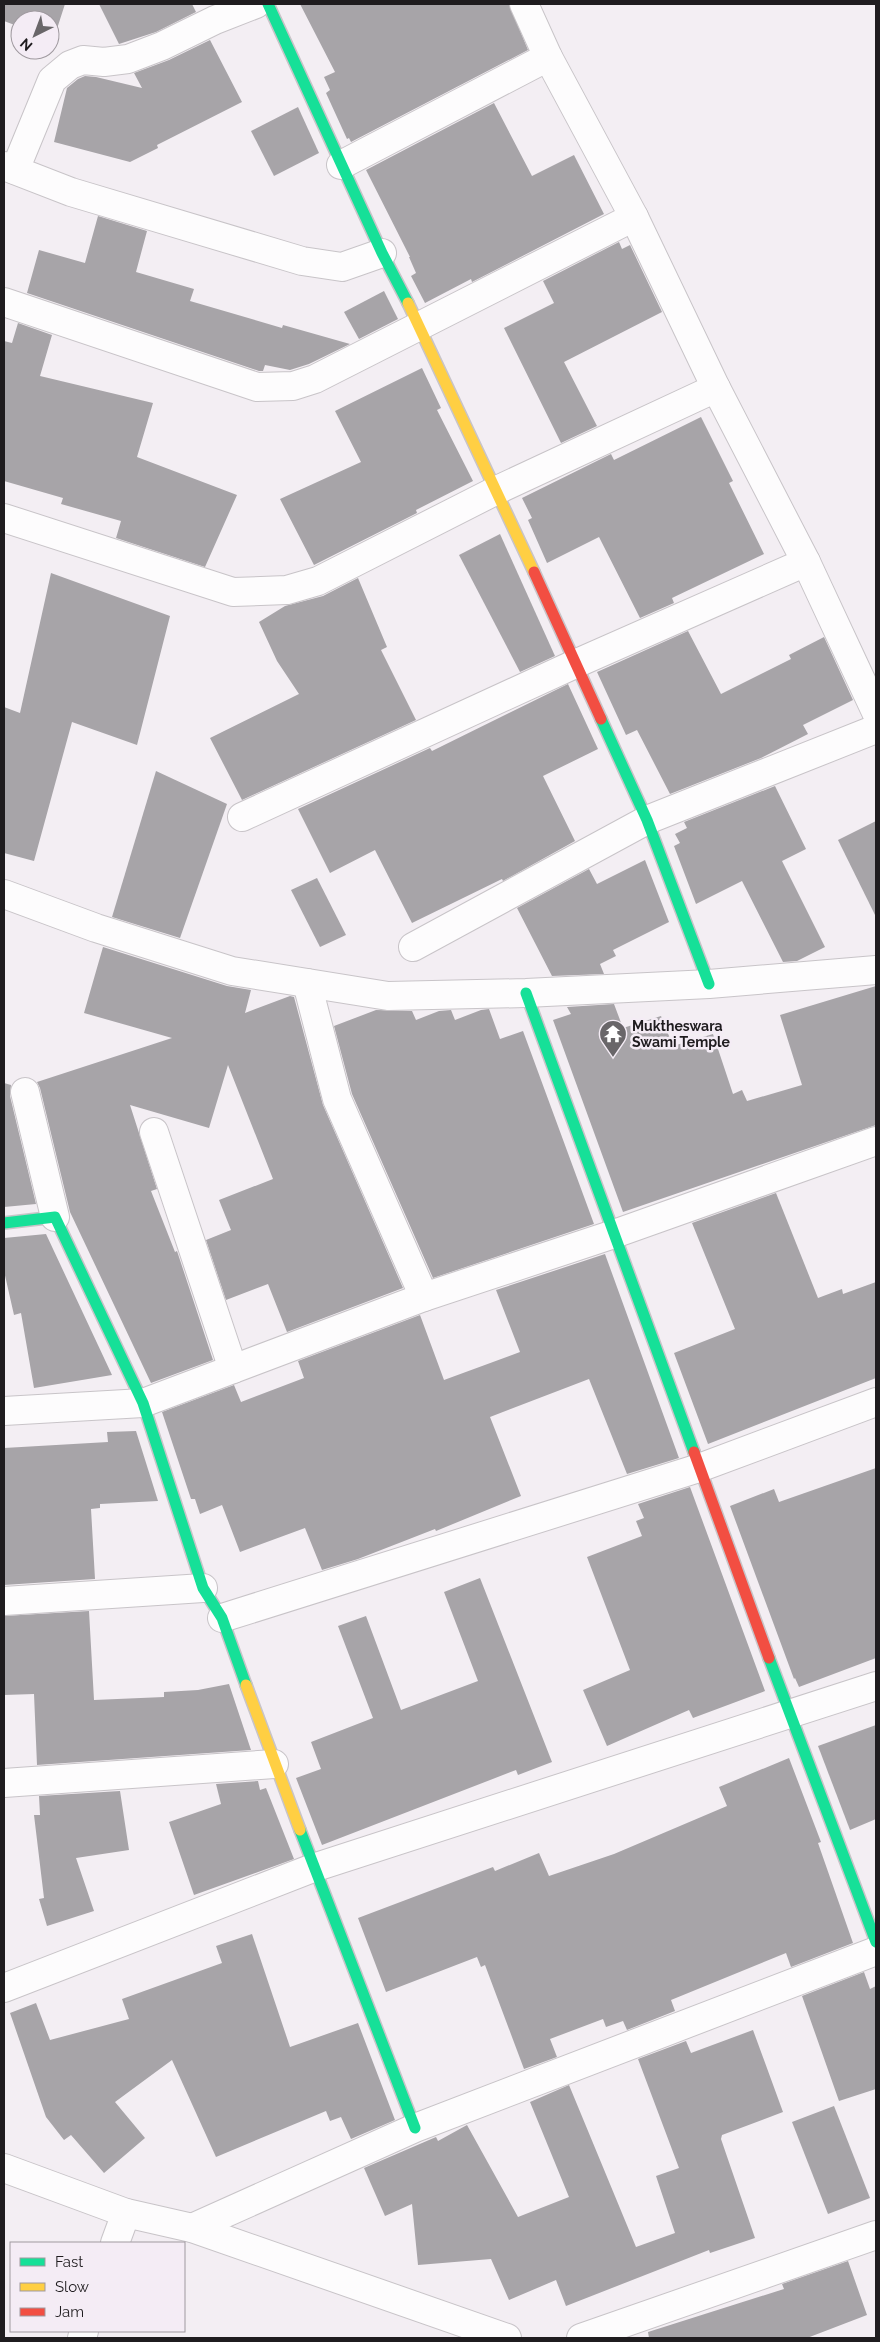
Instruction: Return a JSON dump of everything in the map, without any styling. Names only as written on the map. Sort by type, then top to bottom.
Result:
[{"type":"street","points":[[256,4],[128,59],[104,62],[83,60],[70,65],[52,80],[9,168],[71,192],[302,261],[342,267],[382,253]]},
{"type":"street","points":[[268,4],[382,253],[420,326],[497,490],[647,820],[709,984]]},
{"type":"street","points":[[524,4],[548,57],[634,217],[716,388],[806,562],[876,712]]},
{"type":"street","points":[[341,165],[548,57]]},
{"type":"street","points":[[4,302],[257,388],[293,386],[315,380],[634,217]]},
{"type":"street","points":[[4,518],[233,592],[287,590],[318,581],[497,490],[716,388]]},
{"type":"street","points":[[242,817],[575,664],[806,562]]},
{"type":"street","points":[[413,946],[647,820],[876,729]]},
{"type":"street","points":[[4,894],[96,928],[232,971],[388,996],[526,993],[709,984],[876,970]]},
{"type":"street","points":[[307,983],[336,1099],[424,1297]]},
{"type":"street","points":[[526,993],[790,1715],[876,1942]]},
{"type":"street","points":[[25,1092],[55,1217],[142,1403],[203,1588],[222,1618],[313,1868],[415,2128]]},
{"type":"street","points":[[154,1132],[233,1369]]},
{"type":"street","points":[[4,1411],[142,1403],[424,1297],[614,1234],[876,1141]]},
{"type":"street","points":[[4,1223],[55,1217]]},
{"type":"street","points":[[222,1618],[699,1468],[876,1402]]},
{"type":"street","points":[[4,1601],[203,1588]]},
{"type":"street","points":[[4,1988],[313,1868],[876,1686]]},
{"type":"street","points":[[4,1783],[274,1764]]},
{"type":"street","points":[[192,2228],[415,2128],[876,1952]]},
{"type":"street","points":[[4,2168],[126,2213],[192,2228],[507,2338]]},
{"type":"street","points":[[115,2242],[126,2213]]},
{"type":"street","points":[[581,2338],[876,2235]]},
{"type":"building","points":[[4,4],[65,4],[60,19],[60,10],[10,10],[10,23],[4,21]]},
{"type":"building","points":[[99,4],[192,4],[196,12],[156,32],[119,44]]},
{"type":"building","points":[[300,4],[509,4],[528,50],[351,142],[349,138],[347,139],[326,93],[330,90],[324,77],[335,72]]},
{"type":"building","points":[[210,40],[242,102],[157,145],[158,148],[130,162],[54,142],[67,88],[78,79],[85,76],[96,77],[142,88],[134,73],[169,60]]},
{"type":"building","points":[[494,103],[532,176],[574,155],[604,214],[472,282],[471,279],[425,303],[411,276],[416,273],[410,257],[366,170]]},
{"type":"building","points":[[298,107],[319,153],[274,176],[251,131]]},
{"type":"building","points":[[98,216],[147,231],[136,272],[194,289],[190,301],[282,328],[283,325],[350,344],[309,364],[290,370],[265,365],[263,371],[259,371],[27,293],[39,250],[85,263]]},
{"type":"building","points":[[619,242],[622,249],[630,245],[662,312],[564,362],[597,426],[561,443],[504,328],[554,303],[543,281]]},
{"type":"building","points":[[384,291],[398,319],[359,339],[344,312]]},
{"type":"building","points":[[18,323],[52,335],[40,376],[153,403],[137,457],[237,495],[205,567],[116,538],[121,521],[61,504],[63,498],[4,481],[4,341],[12,343]]},
{"type":"building","points":[[422,368],[441,408],[437,410],[473,481],[416,510],[417,513],[314,565],[280,499],[361,462],[335,411]]},
{"type":"building","points":[[701,417],[733,481],[729,483],[764,554],[672,598],[674,603],[640,618],[599,537],[547,563],[528,520],[532,518],[522,498],[611,454],[614,460]]},
{"type":"building","points":[[500,534],[555,656],[520,672],[459,555]]},
{"type":"building","points":[[51,573],[170,616],[137,745],[72,722],[34,861],[4,853],[4,707],[20,713]]},
{"type":"building","points":[[358,578],[387,647],[381,650],[416,720],[242,800],[210,738],[299,694],[277,661],[259,622],[285,606],[323,596]]},
{"type":"building","points":[[688,631],[721,694],[791,659],[789,655],[824,637],[853,700],[803,725],[808,734],[761,758],[670,794],[637,730],[626,735],[597,672]]},
{"type":"building","points":[[568,684],[598,749],[543,776],[575,841],[503,881],[502,879],[412,923],[375,850],[330,873],[298,809],[430,748],[432,751]]},
{"type":"building","points":[[156,771],[227,804],[180,938],[112,917]]},
{"type":"building","points":[[775,786],[806,849],[782,861],[825,947],[797,961],[783,962],[742,881],[696,904],[674,846],[680,843],[675,834],[687,828],[684,822]]},
{"type":"building","points":[[876,821],[876,917],[838,840]]},
{"type":"building","points":[[645,860],[669,922],[613,950],[616,956],[600,964],[604,974],[552,976],[517,908],[589,869],[597,884]]},
{"type":"building","points":[[317,878],[346,935],[320,947],[291,890]]},
{"type":"building","points":[[103,947],[227,986],[251,990],[245,1013],[290,996],[294,997],[323,1105],[403,1288],[287,1332],[268,1284],[226,1300],[206,1240],[231,1230],[219,1200],[273,1179],[228,1065],[209,1128],[130,1105],[157,1189],[151,1191],[175,1252],[177,1251],[213,1360],[151,1383],[70,1212],[37,1082],[172,1038],[84,1013]]},
{"type":"building","points":[[876,986],[876,1125],[623,1212],[553,1020],[571,1014],[567,1007],[614,1004],[623,1028],[661,1016],[673,1046],[713,1034],[733,1094],[742,1090],[747,1101],[802,1085],[780,1015]]},
{"type":"building","points":[[489,1009],[500,1039],[523,1031],[594,1224],[433,1278],[352,1094],[334,1026],[376,1010],[412,1011],[416,1020],[439,1011],[451,1010],[455,1020],[481,1010]]},
{"type":"building","points":[[4,1083],[11,1085],[10,1096],[36,1204],[4,1207]]},
{"type":"building","points":[[776,1193],[818,1298],[842,1289],[843,1294],[876,1282],[876,1378],[708,1444],[674,1353],[735,1329],[692,1223]]},
{"type":"building","points":[[46,1234],[112,1375],[34,1388],[21,1313],[14,1315],[4,1271],[4,1238]]},
{"type":"building","points":[[605,1254],[679,1458],[627,1474],[589,1379],[490,1417],[521,1496],[436,1531],[435,1529],[358,1559],[322,1570],[305,1528],[240,1552],[222,1505],[200,1514],[195,1499],[191,1499],[162,1412],[234,1385],[241,1402],[304,1378],[298,1361],[420,1315],[444,1380],[520,1352],[496,1290]]},
{"type":"building","points":[[136,1431],[158,1501],[100,1504],[100,1508],[91,1509],[95,1579],[4,1585],[4,1448],[108,1442],[107,1432]]},
{"type":"building","points":[[876,1468],[876,1658],[799,1687],[794,1679],[730,1506],[774,1489],[779,1502]]},
{"type":"building","points":[[690,1487],[765,1691],[693,1718],[689,1710],[607,1746],[583,1690],[630,1670],[587,1557],[642,1536],[636,1521],[644,1518],[638,1504]]},
{"type":"building","points":[[480,1578],[552,1762],[518,1775],[516,1770],[322,1845],[296,1778],[321,1769],[311,1742],[373,1718],[338,1626],[366,1616],[401,1710],[478,1681],[444,1592]]},
{"type":"building","points":[[89,1611],[94,1700],[164,1697],[164,1692],[198,1690],[229,1684],[251,1750],[37,1765],[34,1694],[4,1695],[4,1616]]},
{"type":"building","points":[[876,1725],[876,1819],[850,1830],[818,1746]]},
{"type":"building","points":[[789,1758],[821,1842],[818,1843],[853,1943],[791,1967],[786,1953],[671,2000],[675,2011],[627,2030],[623,2021],[606,2027],[603,2019],[550,2039],[557,2057],[524,2069],[485,1965],[481,1967],[477,1957],[386,1992],[358,1918],[493,1867],[495,1871],[539,1853],[549,1876],[614,1854],[727,1806],[719,1787]]},
{"type":"building","points":[[258,1781],[260,1790],[266,1788],[294,1859],[194,1895],[169,1822],[221,1804],[216,1784]]},
{"type":"building","points":[[120,1791],[129,1850],[76,1858],[94,1911],[47,1926],[39,1899],[44,1898],[34,1815],[40,1815],[39,1796]]},
{"type":"building","points":[[252,1934],[290,2047],[358,2023],[395,2120],[351,2139],[341,2117],[330,2121],[326,2111],[216,2157],[172,2060],[115,2102],[145,2138],[104,2173],[71,2135],[64,2140],[46,2117],[10,2013],[36,2003],[50,2040],[129,2019],[122,1999],[222,1963],[216,1946]]},
{"type":"building","points":[[864,1972],[870,1989],[876,1986],[876,2089],[839,2101],[802,1996]]},
{"type":"building","points":[[753,2030],[783,2112],[722,2135],[721,2139],[755,2238],[710,2253],[709,2250],[566,2306],[556,2280],[509,2300],[491,2259],[418,2265],[412,2204],[385,2216],[364,2168],[436,2137],[438,2141],[467,2125],[518,2217],[569,2197],[530,2102],[569,2085],[636,2247],[675,2233],[656,2176],[679,2168],[638,2059],[686,2041],[691,2053]]},
{"type":"building","points":[[834,2106],[870,2198],[828,2214],[792,2122]]},
{"type":"building","points":[[848,2261],[867,2315],[807,2338],[649,2338],[648,2332],[784,2289],[782,2284]]},
{"type":"traffic: fast","points":[[268,4],[382,253],[408,303]]},
{"type":"traffic: fast","points":[[601,719],[647,820],[709,984]]},
{"type":"traffic: fast","points":[[526,993],[694,1452]]},
{"type":"traffic: fast","points":[[4,1223],[55,1217],[143,1403],[203,1588],[222,1618],[246,1685]]},
{"type":"traffic: fast","points":[[769,1658],[876,1942]]},
{"type":"traffic: fast","points":[[300,1830],[415,2128]]},
{"type":"traffic: slow","points":[[408,303],[534,572]]},
{"type":"traffic: slow","points":[[246,1685],[300,1830]]},
{"type":"traffic: jam","points":[[534,572],[601,719]]},
{"type":"traffic: jam","points":[[694,1452],[769,1658]]},
{"type":"place","name":"Muktheswara Swami Temple","points":[[613,1058]]}]
